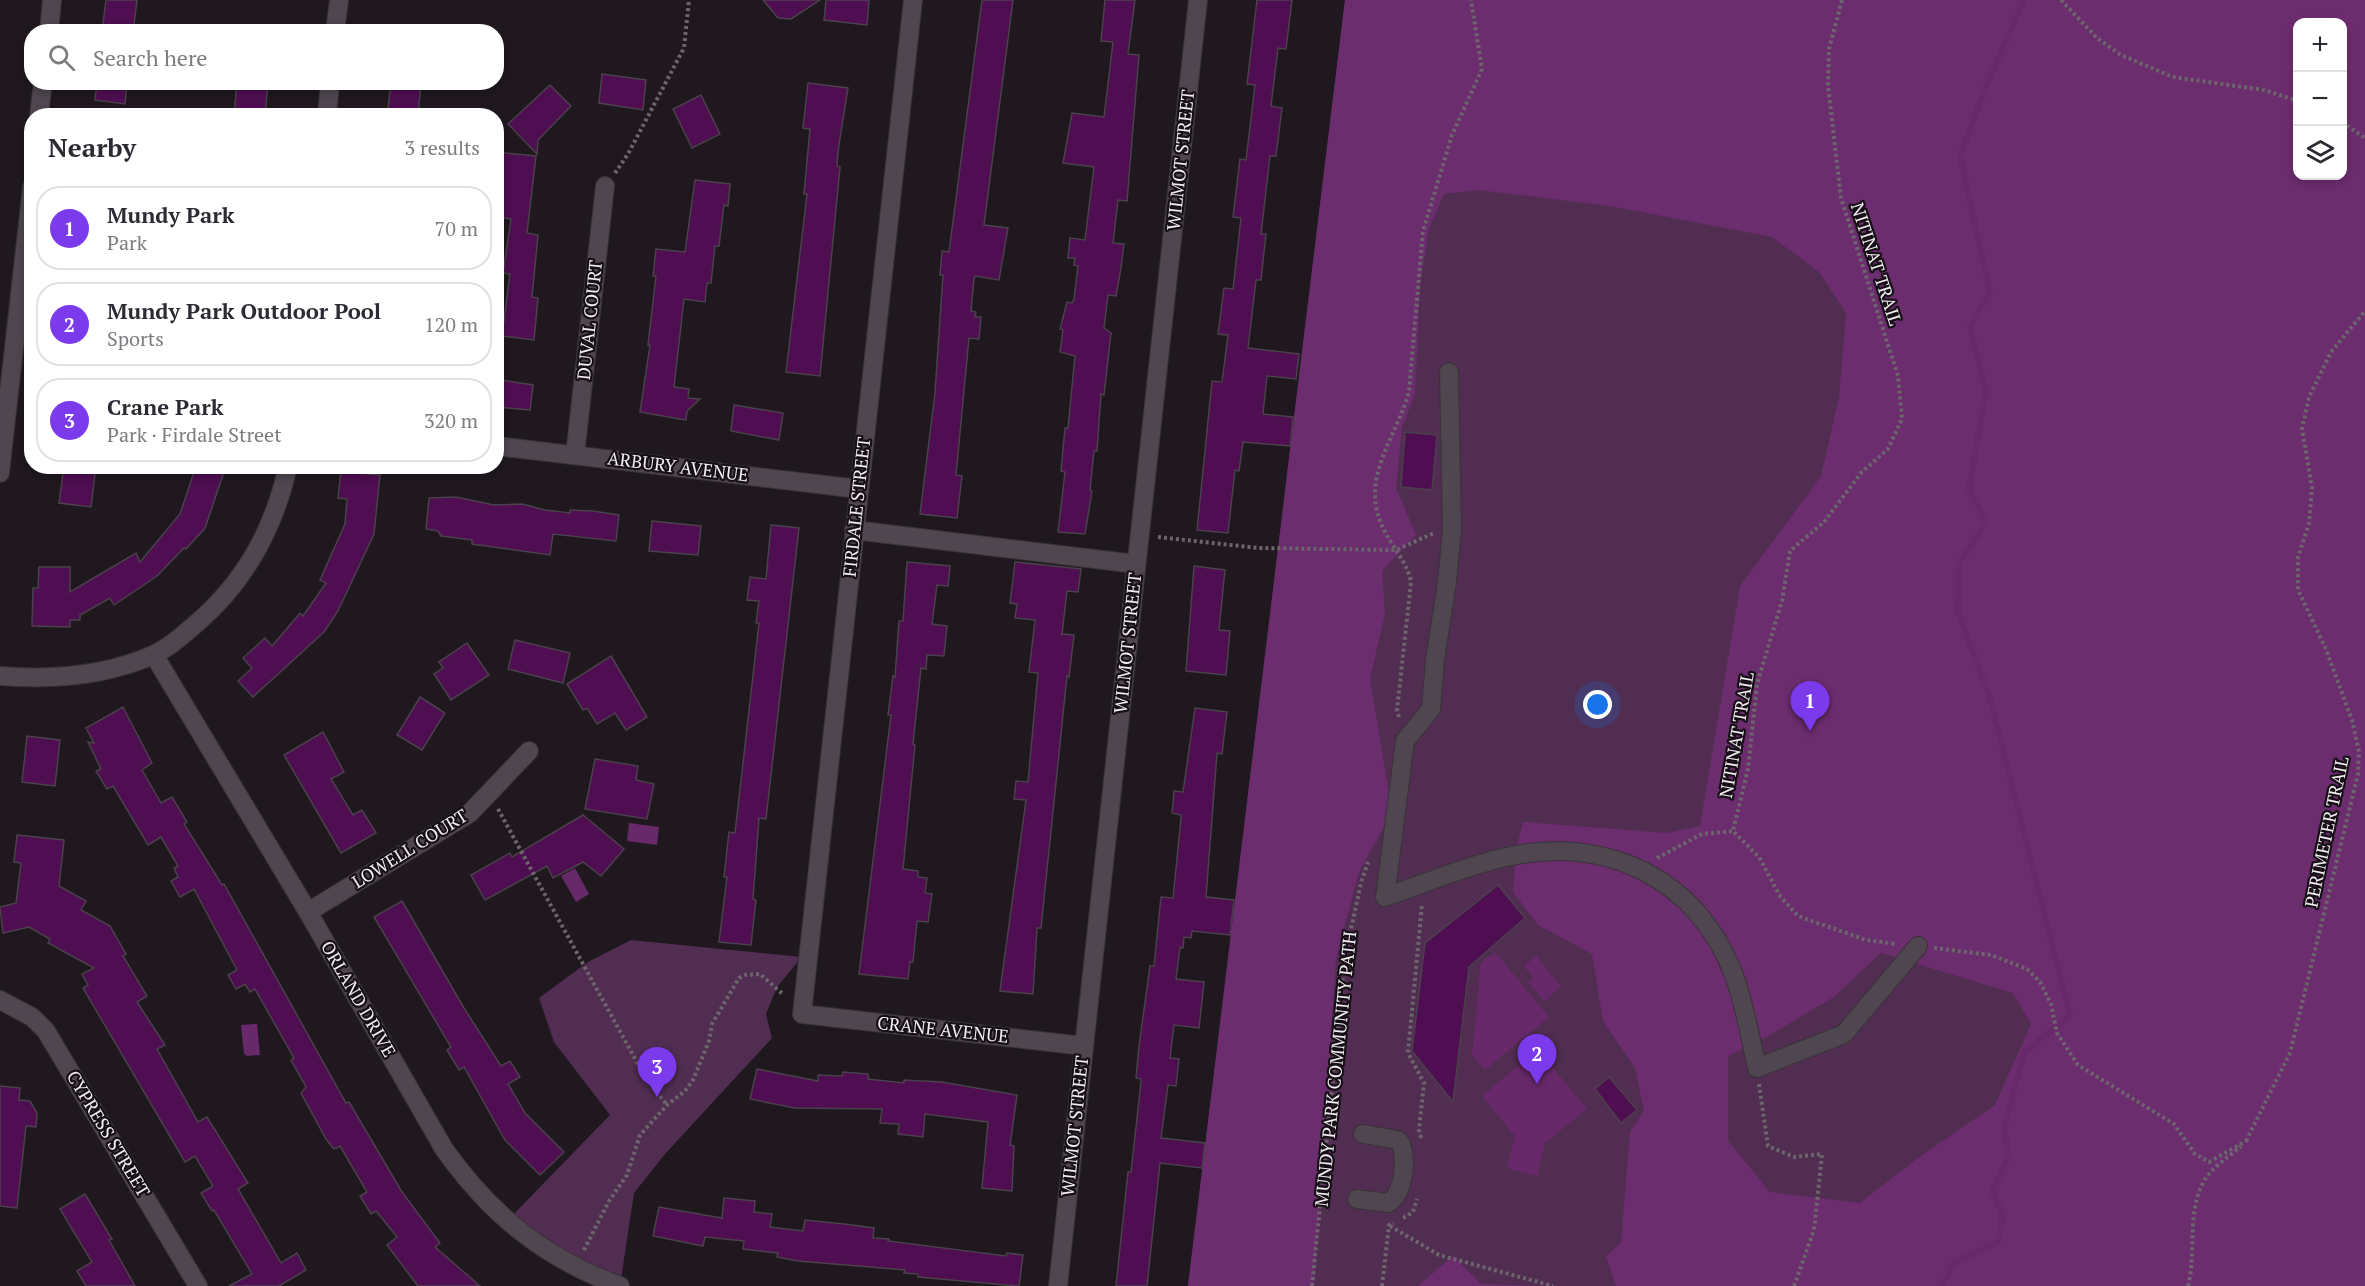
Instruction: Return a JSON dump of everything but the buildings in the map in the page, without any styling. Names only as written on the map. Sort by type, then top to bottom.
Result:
[{"type":"street","points":[[50,24],[52,0]]},
{"type":"street","points":[[337,24],[339,0]]},
{"type":"street","name":"FIRDALE STREET","points":[[802,1014],[913,0]]},
{"type":"street","name":"WILMOT STREET","points":[[1058,1286],[1198,0]]},
{"type":"street","points":[[40,108],[42,90]]},
{"type":"street","points":[[328,108],[329,90]]},
{"type":"street","name":"DUVAL COURT","points":[[575,455],[605,186]]},
{"type":"street","points":[[0,473],[4,390],[24,245]]},
{"type":"street","points":[[1449,372],[1452,530],[1431,709],[1405,741],[1385,897],[1504,857],[1537,851],[1592,852],[1638,868],[1683,897],[1721,947],[1734,975],[1757,1068],[1844,1034],[1918,946]]},
{"type":"street","name":"ARBURY AVENUE","points":[[504,447],[859,489]]},
{"type":"street","points":[[0,676],[56,678],[87,674],[154,654],[195,624],[236,584],[249,565],[273,517],[286,474]]},
{"type":"street","points":[[855,530],[1136,564]]},
{"type":"street","name":"ORLAND DRIVE","points":[[154,654],[308,912],[444,1149],[463,1175],[478,1194],[527,1238],[575,1267],[620,1286]]},
{"type":"street","name":"LOWELL COURT","points":[[308,912],[470,813],[529,751]]},
{"type":"street","name":"CYPRESS STREET","points":[[0,1000],[32,1017],[52,1041],[198,1286]]},
{"type":"street","name":"CRANE AVENUE","points":[[802,1014],[1084,1046]]},
{"type":"street","points":[[1357,1199],[1388,1203],[1393,1201],[1399,1191],[1404,1151],[1398,1140],[1363,1134]]},
{"type":"path","points":[[605,186],[628,154],[684,48],[689,0]]},
{"type":"path","points":[[1405,741],[1397,710],[1411,582],[1409,571],[1380,522],[1375,501],[1376,480],[1387,441],[1402,415],[1409,391],[1423,231],[1452,135],[1482,69],[1471,0]]},
{"type":"path","name":"NITINAT TRAIL","points":[[1734,831],[1748,769],[1757,684],[1782,601],[1790,551],[1824,522],[1861,473],[1888,449],[1902,419],[1898,376],[1841,198],[1828,86],[1829,49],[1842,0]]},
{"type":"path","points":[[2061,0],[2097,38],[2121,55],[2173,77],[2264,90],[2293,99]]},
{"type":"path","points":[[2347,125],[2365,138]]},
{"type":"path","name":"PERIMETER TRAIL","points":[[2188,1286],[2192,1270],[2192,1217],[2204,1180],[2248,1140],[2290,1053],[2358,774],[2359,752],[2352,720],[2325,647],[2298,590],[2298,557],[2309,524],[2312,487],[2302,429],[2309,397],[2331,352],[2365,311]]},
{"type":"path","points":[[1150,536],[1258,548],[1396,550],[1426,535],[1452,530]]},
{"type":"path","points":[[490,794],[645,1077],[667,1105]]},
{"type":"path","points":[[1638,868],[1702,834],[1734,831],[1759,857],[1780,896],[1798,916],[1866,940],[1991,955],[2026,969],[2040,982],[2051,1004],[2057,1033],[2078,1065],[2174,1124],[2195,1155],[2209,1162],[2248,1140]]},
{"type":"path","name":"MUNDY PARK COMMUNITY PATH","points":[[1312,1286],[1345,957],[1361,883],[1371,851]]},
{"type":"path","points":[[1422,895],[1408,1053],[1424,1083],[1419,1130],[1423,1145]]},
{"type":"path","points":[[575,1267],[609,1201],[627,1175],[640,1135],[667,1105],[685,1091],[693,1080],[709,1041],[712,1024],[739,978],[745,975],[760,974],[777,987],[802,1014]]},
{"type":"path","points":[[1757,1068],[1768,1146],[1794,1157],[1822,1155],[1814,1230],[1794,1286]]},
{"type":"path","points":[[1389,1226],[1413,1212],[1418,1192]]},
{"type":"path","points":[[1382,1286],[1389,1226]]},
{"type":"path","points":[[1389,1226],[1439,1255],[1553,1286]]},
{"type":"shaded area","points":[[1345,0],[2365,0],[2365,1286],[1188,1286]]},
{"type":"shaded area","points":[[1345,0],[2365,0],[2365,1286],[1616,1286],[1606,1256],[1621,1243],[1630,1132],[1644,1111],[1635,1068],[1603,1021],[1592,954],[1538,925],[1513,892],[1516,851],[1523,822],[1667,833],[1700,826],[1740,586],[1821,476],[1839,397],[1846,313],[1819,272],[1772,237],[1610,206],[1478,190],[1444,194],[1429,229],[1420,285],[1415,394],[1402,427],[1396,488],[1416,535],[1382,571],[1385,613],[1370,679],[1392,812],[1359,872],[1336,959],[1314,1286],[1188,1286]],"holes":[[[1881,953],[2013,993],[2031,1024],[1995,1105],[1918,1158],[1860,1203],[1770,1192],[1728,1141],[1728,1056],[1765,1038],[1834,997]]]},
{"type":"shaded area","points":[[629,823],[659,827],[657,845],[627,841]]},
{"type":"shaded area","points":[[575,868],[589,894],[576,902],[561,876]]},
{"type":"shaded area","points":[[631,940],[802,957],[777,987],[766,1014],[772,1038],[665,1154],[634,1193],[620,1286],[507,1221],[610,1115],[554,1042],[539,998],[588,962]]},
{"type":"shaded area","points":[[1495,952],[1549,1017],[1485,1070],[1472,1055],[1481,963]]},
{"type":"shaded area","points":[[1536,956],[1561,987],[1544,1001],[1528,982],[1533,978],[1524,966]]},
{"type":"shaded area","points":[[257,1024],[260,1055],[247,1056],[244,1054],[241,1025]]},
{"type":"shaded area","points":[[1538,1050],[1587,1109],[1545,1143],[1537,1176],[1507,1168],[1515,1136],[1482,1096]]},
{"type":"shaded area","points":[[1453,1256],[1481,1284],[1540,1286],[1418,1286]]},
{"type":"waterway","points":[[1942,1286],[1954,1263],[1998,1242],[2003,1216],[1992,1191],[2009,1156],[2004,1128],[2024,1053],[2070,1015],[1990,699],[1958,612],[1959,563],[1986,522],[1969,489],[1986,391],[1970,327],[1990,292],[1960,156],[1985,89],[2024,0]]},
{"type":"place","name":"Mundy Park","points":[[1810,731]]},
{"type":"place","name":"Mundy Park Outdoor Pool","points":[[1537,1084]]},
{"type":"place","name":"Crane Park","points":[[657,1097]]}]
